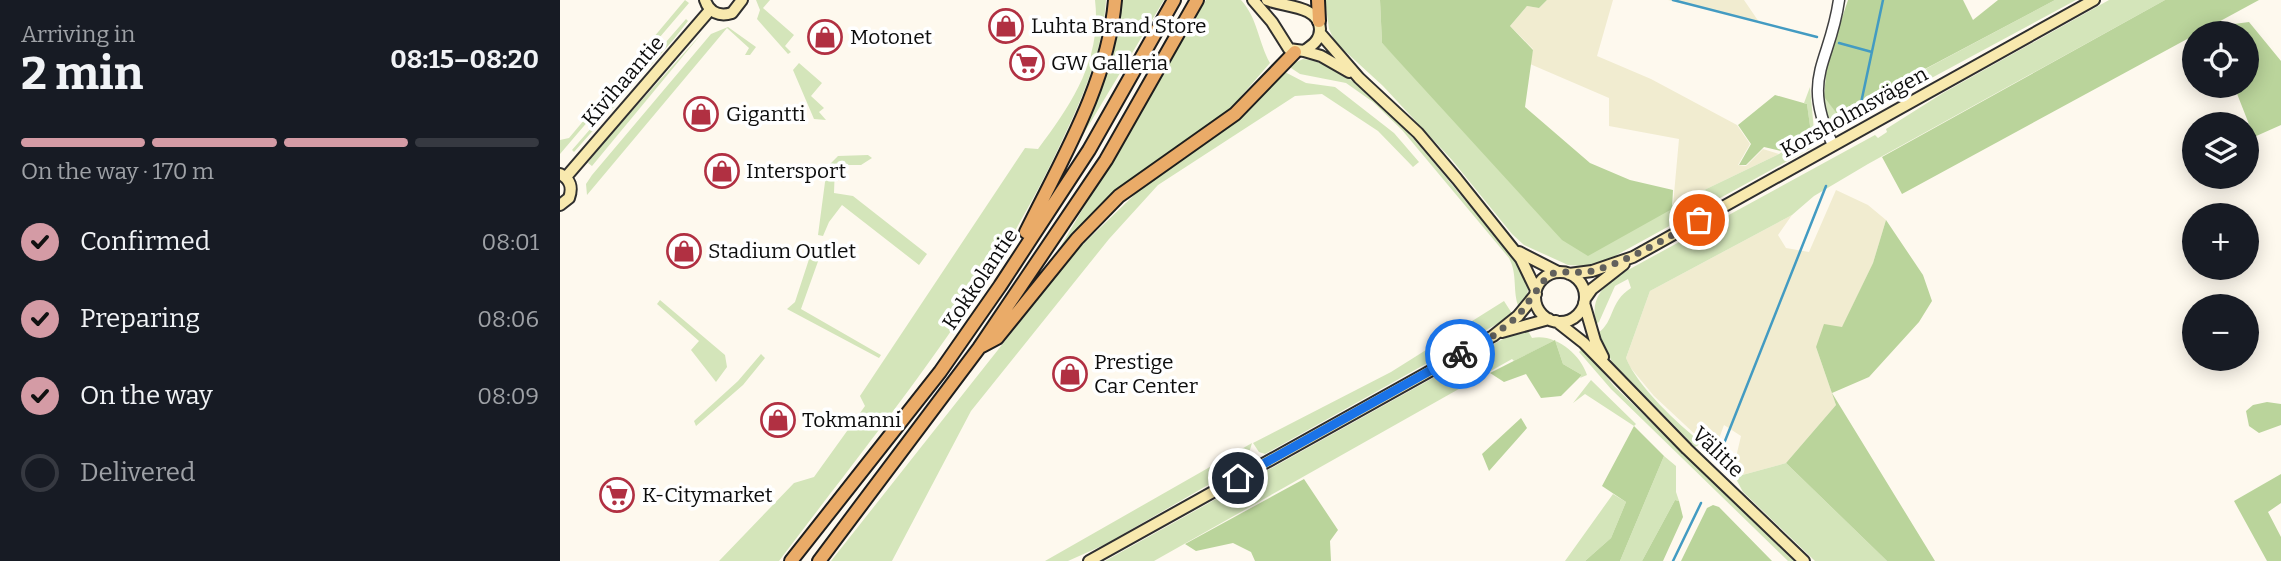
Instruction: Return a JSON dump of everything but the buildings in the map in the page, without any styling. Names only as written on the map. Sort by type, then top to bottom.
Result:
[{"type":"highway","points":[[1000,286],[1070,144],[1105,60],[1115,0]]},
{"type":"highway","name":"Kokkolantie","points":[[791,561],[940,372],[1000,286],[1088,150],[1174,0]]},
{"type":"highway","name":"Kokkolantie","points":[[819,561],[979,348],[1106,160],[1197,0]]},
{"type":"highway","points":[[1318,0],[1319,27]]},
{"type":"highway","points":[[979,348],[997,338],[1077,239],[1119,196],[1235,114],[1299,51]]},
{"type":"main road","points":[[707,5],[726,15],[737,10],[742,0]]},
{"type":"main road","points":[[1253,0],[1272,22],[1285,45],[1321,56],[1359,78]]},
{"type":"main road","points":[[1267,0],[1305,10],[1359,78],[1418,133],[1521,259],[1536,292],[1538,309],[1553,320]]},
{"type":"main road","name":"Korsholmsvägen","points":[[1585,301],[1592,289],[1633,257],[2094,0]]},
{"type":"main road","name":"Kivihaantie","points":[[563,176],[707,5]]},
{"type":"main road","points":[[1299,51],[1314,44],[1319,27]]},
{"type":"main road","points":[[560,205],[571,193],[563,176]]},
{"type":"main road","points":[[1493,336],[1574,317],[1585,301],[1581,284],[1511,246]]},
{"type":"main road","name":"Korsholmsvägen","points":[[1563,273],[1592,271],[1633,257]]},
{"type":"main road","points":[[1089,561],[1493,336],[1518,316],[1544,278],[1563,273]]},
{"type":"main road","name":"Välitie","points":[[1585,301],[1595,341],[1609,369]]},
{"type":"main road","name":"Välitie","points":[[1553,320],[1609,369],[1804,561]]},
{"type":"street","points":[[1833,145],[1817,105],[1816,81],[1837,18],[1839,0]]},
{"type":"shaded area","points":[[1547,0],[1613,0],[1597,56],[1651,79],[1737,125],[1750,144],[1738,165],[1746,166],[1763,149],[1779,154],[1673,205],[1679,139],[1609,126],[1609,98],[1530,64],[1533,49],[1510,26],[1527,6],[1539,8]]},
{"type":"shaded area","points":[[1668,0],[1744,0],[1759,22]]},
{"type":"shaded area","points":[[1836,190],[1868,205],[1886,220],[1873,263],[1842,328],[1816,347],[1836,405],[1786,463],[1735,477],[1733,470],[1741,436],[1724,425],[1714,452],[1654,396],[1630,367],[1626,358],[1650,291],[1792,215],[1778,235],[1786,248],[1809,252]]},
{"type":"green space","points":[[685,0],[689,3],[560,154],[560,140],[569,138]]},
{"type":"green space","points":[[756,0],[770,0],[763,8],[794,35],[785,46],[791,52],[788,54],[757,19],[760,10]]},
{"type":"green space","points":[[1095,0],[1106,0],[1104,19],[1096,57],[1083,93],[1032,201],[967,308],[894,411],[779,561],[719,561],[794,483],[814,477],[865,406],[860,396],[1025,148],[1038,149],[1062,115],[1082,80],[1089,61],[1094,42]]},
{"type":"green space","points":[[1120,0],[1164,0],[1060,173],[1113,51]]},
{"type":"green space","points":[[1206,0],[1241,0],[1251,15],[1270,63],[1230,109],[1113,195],[1052,261]]},
{"type":"green space","points":[[1325,0],[1380,0],[1382,43],[1588,255],[1673,205],[1779,154],[1811,134],[1807,104],[1804,103],[1810,87],[1815,142],[1811,148],[1604,262],[1585,266],[1568,265],[1524,245],[1512,234],[1452,160],[1383,86],[1335,42],[1329,29]]},
{"type":"green space","points":[[1380,0],[1547,0],[1539,8],[1527,6],[1510,26],[1533,50],[1525,107],[1590,163],[1630,180],[1673,190],[1672,209],[1588,256],[1562,240],[1382,43]]},
{"type":"green space","points":[[1848,0],[1963,0],[1973,20],[1998,0],[2055,0],[1838,115],[1824,97],[1827,63]]},
{"type":"green space","points":[[2055,0],[2076,0],[1848,123],[1840,124],[1827,117],[1824,97],[1839,115]]},
{"type":"green space","points":[[2109,0],[2165,0],[1868,164],[1814,196],[1792,215],[1650,291],[1626,358],[1649,392],[1702,443],[1695,447],[1612,362],[1598,333],[1607,323],[1619,299],[1631,288],[1628,279],[1615,286],[1596,324],[1595,308],[1601,291],[1617,276],[1875,135],[1878,138],[1887,132],[1886,129],[1943,93]]},
{"type":"green space","points":[[2165,0],[2259,0],[2220,21],[2182,21],[2182,42],[1902,194],[1882,157]]},
{"type":"green space","points":[[686,19],[688,21],[674,39],[574,152],[572,150]]},
{"type":"green space","points":[[728,27],[756,47],[750,55],[745,55],[749,48],[727,28],[587,195],[586,184],[592,175],[711,34]]},
{"type":"green space","points":[[703,32],[592,166],[588,163],[596,151]]},
{"type":"green space","points":[[2259,34],[2281,61],[2281,125],[2259,135],[2259,112],[2244,112],[2239,98],[2259,98]]},
{"type":"green space","points":[[1303,59],[1325,65],[1348,78],[1372,97],[1417,142],[1517,262],[1528,288],[1519,308],[1509,258],[1402,130],[1373,102],[1346,83],[1300,74],[1288,66]]},
{"type":"green space","points":[[799,63],[822,83],[811,96],[824,108],[819,112],[826,120],[814,119],[793,70]]},
{"type":"green space","points":[[1283,71],[1306,83],[1335,87],[1394,133],[1419,162],[1413,167],[1378,131],[1322,94],[1295,96],[1158,185],[1109,239],[971,411],[892,561],[831,561],[1076,251],[1156,174],[1229,127]]},
{"type":"green space","points":[[1775,95],[1807,104],[1811,133],[1781,151],[1764,147],[1746,165],[1739,165],[1751,144],[1738,125]]},
{"type":"green space","points":[[868,155],[872,158],[861,165],[835,165],[834,193],[853,196],[927,254],[919,265],[842,205],[829,222],[823,236],[818,235],[827,167],[838,156]]},
{"type":"green space","points":[[1886,220],[1923,275],[1932,301],[1919,322],[1869,377],[1832,393],[1935,561],[1887,561],[1786,463],[1836,405],[1816,347],[1824,324],[1842,327],[1873,263]]},
{"type":"green space","points":[[812,250],[821,253],[801,309],[881,355],[879,358],[787,309],[795,302]]},
{"type":"green space","points":[[660,300],[725,355],[727,367],[716,382],[691,350],[699,341],[657,304]]},
{"type":"green space","points":[[1504,301],[1513,315],[1265,454],[1259,452],[1253,443],[1391,372]]},
{"type":"green space","points":[[1527,329],[1532,338],[1554,341],[1514,361],[1512,359],[1154,561],[1105,561],[1501,340]]},
{"type":"green space","points":[[1555,340],[1563,364],[1582,375],[1561,396],[1541,398],[1526,374],[1504,382],[1490,373]]},
{"type":"green space","points":[[1555,341],[1579,359],[1587,375],[1580,378],[1582,375],[1563,364]]},
{"type":"green space","points":[[1583,348],[1614,386],[1794,561],[1788,561],[1611,389],[1579,352]]},
{"type":"green space","points":[[761,354],[765,358],[743,385],[696,426],[694,421],[738,381]]},
{"type":"green space","points":[[1591,380],[1636,424],[1634,426],[1585,394],[1573,403]]},
{"type":"green space","points":[[2267,402],[2281,404],[2281,425],[2259,433],[2249,426],[2246,411],[2253,405]]},
{"type":"green space","points":[[1521,418],[1527,428],[1489,471],[1482,454]]},
{"type":"green space","points":[[1634,426],[1664,456],[1620,561],[1585,561],[1611,538],[1626,502],[1602,486]]},
{"type":"green space","points":[[1252,443],[1246,463],[1106,544],[1068,561],[1045,561]]},
{"type":"green space","points":[[1664,456],[1676,466],[1676,492],[1679,501],[1675,500],[1642,561],[1620,561]]},
{"type":"green space","points":[[1786,463],[1887,561],[1815,561],[1743,492],[1735,477]]},
{"type":"green space","points":[[2281,474],[2281,503],[2268,512],[2281,537],[2281,561],[2267,561],[2234,501]]},
{"type":"green space","points":[[1304,479],[1338,530],[1330,541],[1331,561],[1255,561],[1251,552],[1233,543],[1196,551],[1185,544]]},
{"type":"green space","points":[[1613,494],[1626,502],[1611,538],[1585,561],[1565,561]]},
{"type":"green space","points":[[1675,500],[1679,501],[1683,517],[1663,561],[1642,561]]},
{"type":"green space","points":[[1713,505],[1719,507],[1772,561],[1681,561],[1707,508]]},
{"type":"waterway","points":[[1673,0],[1817,37]]},
{"type":"waterway","points":[[1861,103],[1883,0]]},
{"type":"waterway","points":[[1839,43],[1872,52]]},
{"type":"waterway","points":[[1723,446],[1826,186]]},
{"type":"waterway","points":[[1716,462],[1720,454]]},
{"type":"waterway","points":[[1673,561],[1701,503]]},
{"type":"way so far","points":[[1460,354],[1493,336],[1518,316],[1530,304],[1538,286],[1548,275],[1558,272],[1581,273],[1603,268],[1633,257],[1699,220]]},
{"type":"place","name":"Luhta Brand Store","points":[[1006,26]]},
{"type":"place","name":"Motonet","points":[[825,37]]},
{"type":"place","name":"GW Galleria","points":[[1027,63]]},
{"type":"place","name":"Gigantti","points":[[701,114]]},
{"type":"place","name":"Intersport","points":[[722,171]]},
{"type":"place","name":"Stadium Outlet","points":[[684,251]]},
{"type":"place","name":"Prestige Car Center","points":[[1070,374]]},
{"type":"place","name":"Tokmanni","points":[[778,420]]},
{"type":"place","name":"K-Citymarket","points":[[617,495]]},
{"type":"route","points":[[1238,478],[1460,354]]}]
